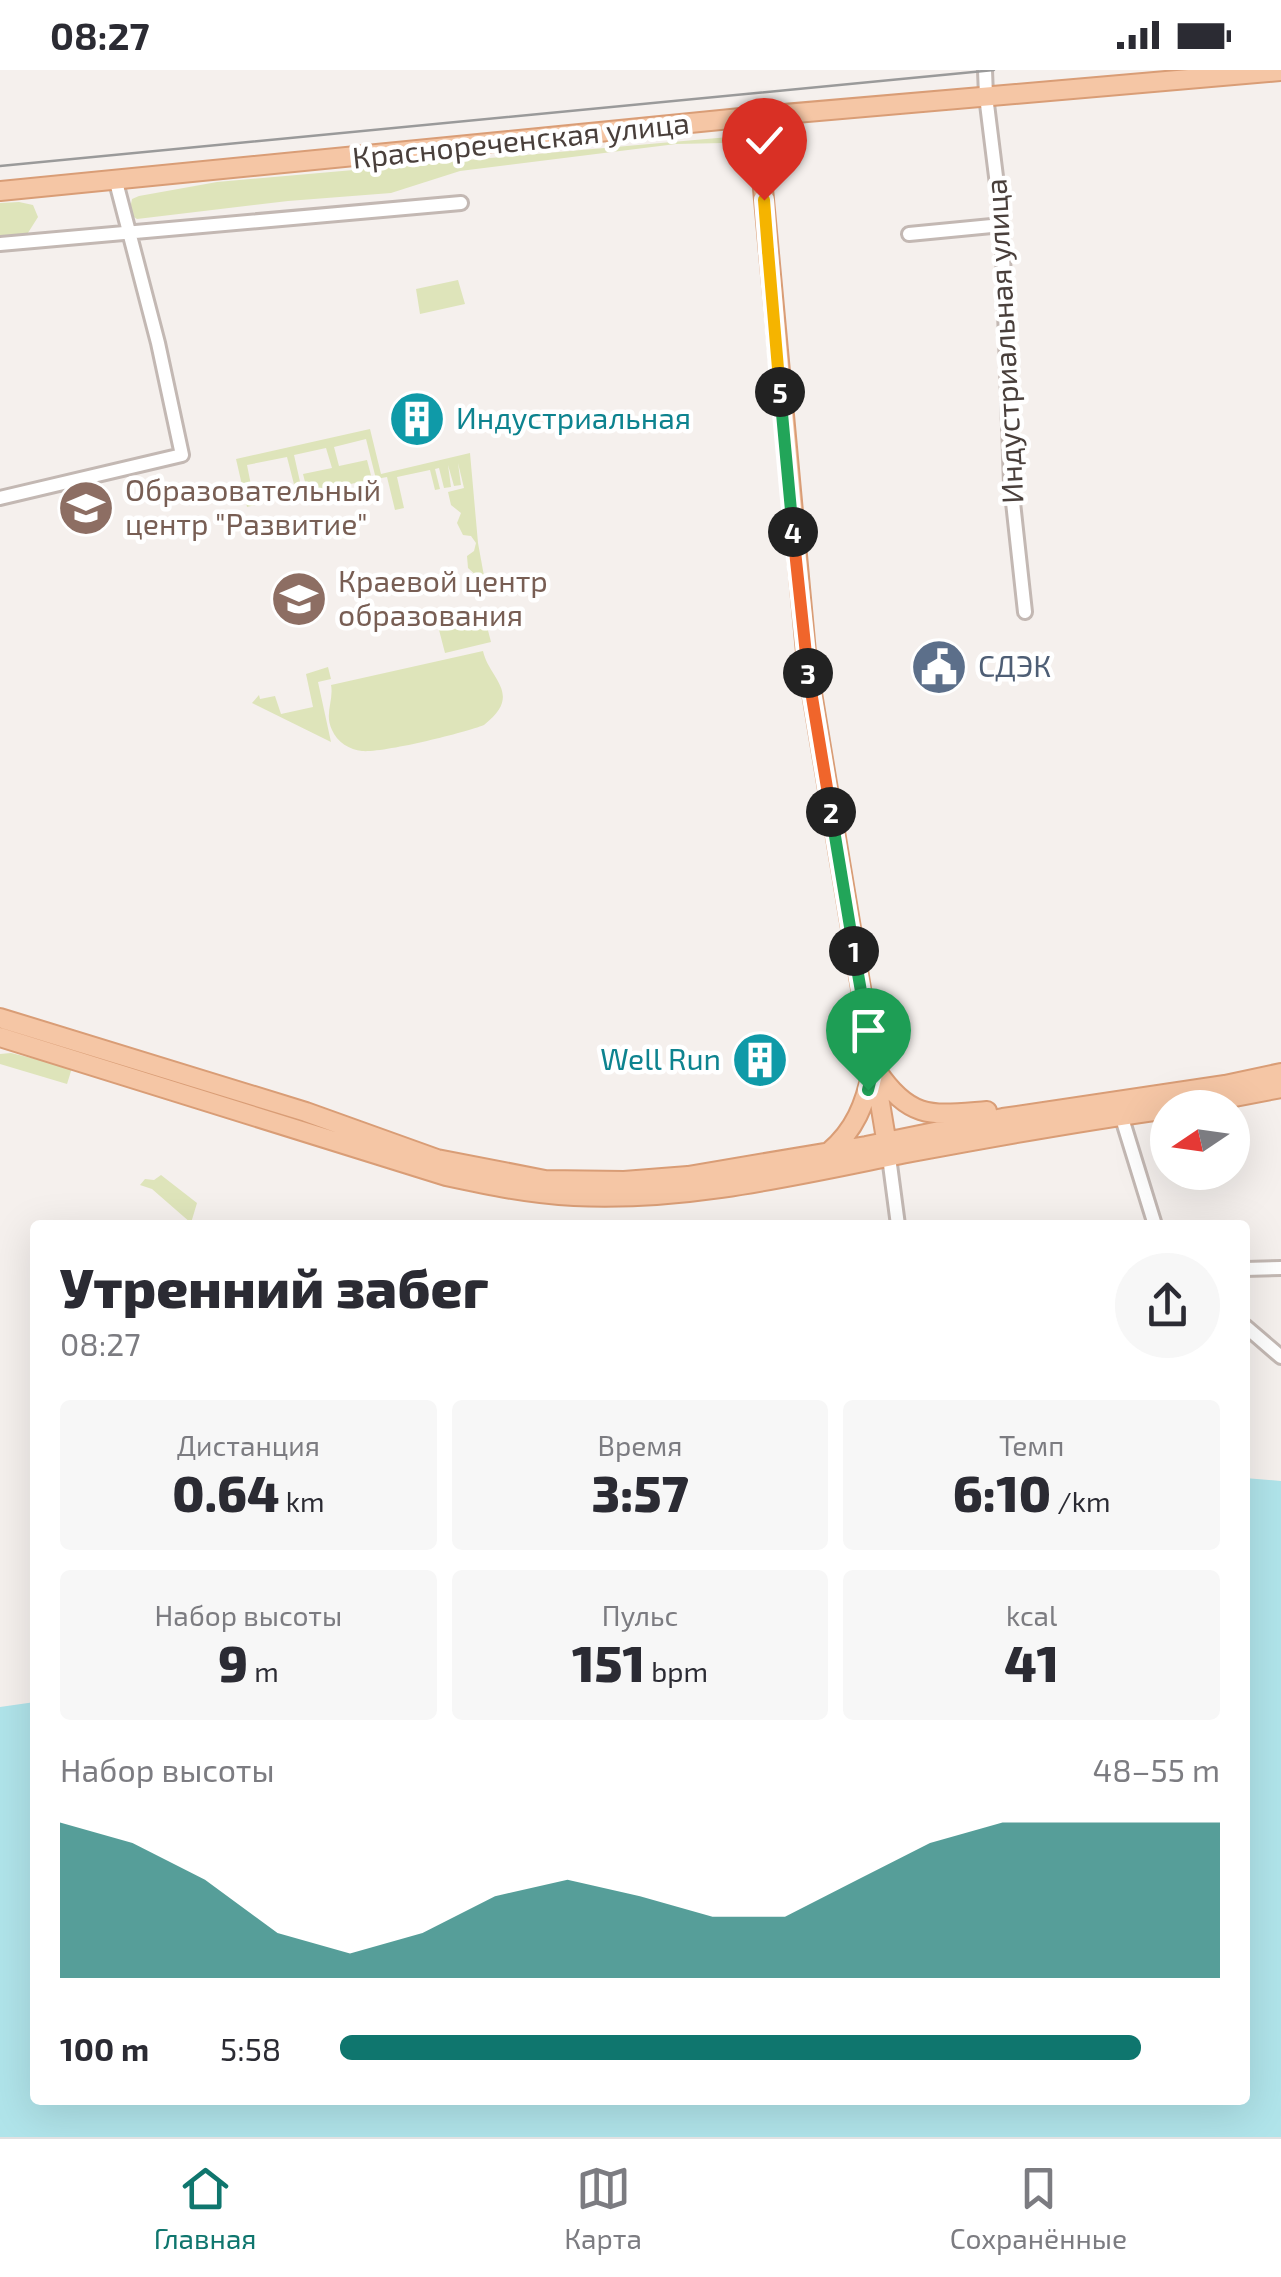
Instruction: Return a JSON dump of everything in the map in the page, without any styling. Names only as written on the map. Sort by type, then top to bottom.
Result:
[{"type":"main road","name":"Краснореченская улица","points":[[0,191],[762,116],[1281,71]]},
{"type":"main road","points":[[762,116],[762,189],[806,663],[888,1149]]},
{"type":"main road","points":[[0,1018],[306,1112],[437,1159],[545,1180],[624,1181],[688,1176],[848,1149],[888,1149],[1150,1112]]},
{"type":"main road","points":[[0,1037],[446,1176],[546,1194],[618,1196],[678,1192],[788,1177],[1053,1110],[1281,1073]]},
{"type":"main road","points":[[874,1066],[901,1100],[926,1114],[1053,1110]]},
{"type":"main road","points":[[792,1159],[828,1152],[846,1138],[862,1107],[874,1066]]},
{"type":"main road","points":[[1250,1094],[1281,1088]]},
{"type":"street","name":"Индустриальная улица","points":[[985,70],[1002,225],[1011,484],[1026,612]]},
{"type":"street","points":[[0,498],[182,455],[116,182]]},
{"type":"street","points":[[0,244],[461,203]]},
{"type":"street","points":[[909,234],[1002,225]]},
{"type":"street","points":[[0,1050],[37,1048]]},
{"type":"street","points":[[1121,1116],[1153,1220]]},
{"type":"street","points":[[888,1149],[897,1220]]},
{"type":"street","points":[[1250,1269],[1281,1268]]},
{"type":"street","points":[[1250,1330],[1281,1358]]},
{"type":"green space","points":[[740,136],[752,138],[756,148],[724,143],[676,144],[460,171],[391,193],[137,219],[129,214],[132,199],[139,196],[217,182]]},
{"type":"green space","points":[[0,203],[33,205],[38,217],[26,236],[0,240]]},
{"type":"green space","points":[[458,280],[465,304],[420,314],[416,289]]},
{"type":"green space","points":[[370,429],[381,474],[470,453],[486,587],[471,591],[478,577],[468,568],[467,556],[476,543],[471,536],[463,535],[457,523],[461,513],[451,505],[448,492],[464,488],[458,463],[461,485],[454,486],[448,465],[451,487],[444,488],[439,468],[435,469],[440,489],[435,490],[430,470],[397,477],[404,508],[395,510],[387,477],[376,479],[366,439],[334,447],[339,466],[367,460],[372,479],[308,494],[303,474],[332,468],[326,448],[294,455],[303,495],[297,496],[287,457],[247,465],[255,505],[247,507],[236,459]]},
{"type":"green space","points":[[484,615],[491,642],[445,653],[438,626]]},
{"type":"green space","points":[[483,651],[503,695],[496,714],[484,725],[372,751],[353,749],[334,734],[329,718],[331,685]]},
{"type":"green space","points":[[328,667],[331,679],[318,682],[331,742],[252,703],[259,695],[260,699],[275,696],[281,714],[313,707],[306,674]]},
{"type":"green space","points":[[11,1053],[72,1068],[67,1084],[0,1064],[0,1054]]},
{"type":"green space","points":[[161,1175],[197,1203],[192,1220],[152,1189],[140,1185],[145,1179],[154,1180]]},
{"type":"water","points":[[1250,1478],[1281,1481],[1281,2137],[0,2137],[0,1707],[30,1703],[30,2105],[1250,2105]]},
{"type":"tram line","points":[[0,166],[994,70]]},
{"type":"place","name":"Индустриальная","points":[[417,419]]},
{"type":"place","name":"Образовательный центр \"Развитие\"","points":[[86,508]]},
{"type":"place","name":"Краевой центр образования","points":[[299,599]]},
{"type":"place","name":"СДЭК","points":[[939,667]]},
{"type":"place","name":"Well Run","points":[[760,1060]]},
{"type":"route","points":[[764,200],[806,663],[874,1066],[868,1090]]}]
